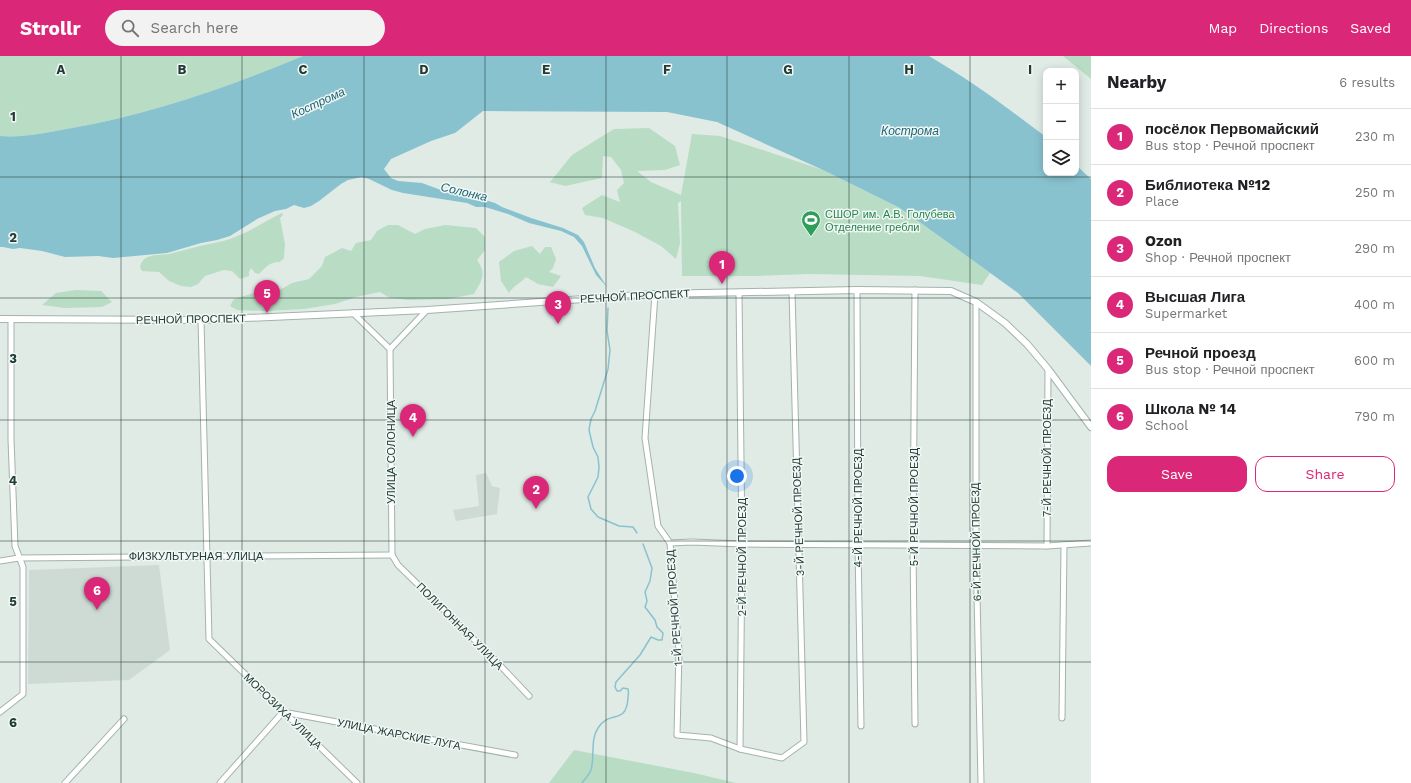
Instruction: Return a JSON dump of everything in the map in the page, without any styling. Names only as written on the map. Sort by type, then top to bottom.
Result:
[{"type":"street","name":"РЕЧНОЙ ПРОСПЕКТ","points":[[0,319],[201,320],[427,310],[655,294],[858,290],[951,290],[976,302],[1005,323],[1026,344],[1048,370],[1091,427]]},
{"type":"street","name":"4-Й РЕЧНОЙ ПРОЕЗД","points":[[858,290],[858,545],[861,726]]},
{"type":"street","name":"5-Й РЕЧНОЙ ПРОЕЗД","points":[[915,290],[913,545],[916,724]]},
{"type":"street","name":"3-Й РЕЧНОЙ ПРОЕЗД","points":[[740,749],[782,758],[804,742],[792,292]]},
{"type":"street","name":"2-Й РЕЧНОЙ ПРОЕЗД","points":[[739,293],[742,544],[740,749]]},
{"type":"street","name":"1-Й РЕЧНОЙ ПРОЕЗД","points":[[655,294],[645,438],[658,526],[670,543],[679,651],[677,735],[711,738],[740,749]]},
{"type":"street","name":"6-Й РЕЧНОЙ ПРОЕЗД","points":[[976,302],[976,546],[982,783]]},
{"type":"street","points":[[353,313],[390,348],[427,310]]},
{"type":"street","points":[[0,712],[23,694],[23,567],[15,546],[11,439],[11,320]]},
{"type":"street","points":[[201,320],[206,556]]},
{"type":"street","name":"УЛИЦА СОЛОНИЦА","points":[[390,348],[392,555]]},
{"type":"street","name":"7-Й РЕЧНОЙ ПРОЕЗД","points":[[1047,546],[1048,370]]},
{"type":"street","points":[[670,543],[692,542],[742,544],[976,546],[1047,546],[1091,543]]},
{"type":"street","points":[[1062,718],[1064,545]]},
{"type":"street","name":"ФИЗКУЛЬТУРНАЯ УЛИЦА","points":[[0,561],[19,558],[392,555]]},
{"type":"street","name":"ПОЛИГОННАЯ УЛИЦА","points":[[392,555],[398,565],[495,660],[528,696]]},
{"type":"street","name":"МОРОЗИХА УЛИЦА","points":[[206,556],[209,639],[357,783]]},
{"type":"street","points":[[220,783],[283,712]]},
{"type":"street","name":"УЛИЦА ЖАРСКИЕ ЛУГА","points":[[283,712],[515,755]]},
{"type":"street","points":[[65,783],[124,720]]},
{"type":"shaded area","points":[[486,473],[492,486],[500,488],[497,514],[456,521],[453,510],[479,506],[476,475]]},
{"type":"shaded area","points":[[159,565],[170,650],[129,680],[28,684],[29,570]]},
{"type":"green space","points":[[0,56],[303,56],[218,89],[131,115],[36,134],[0,136]]},
{"type":"green space","points":[[1063,56],[1091,56],[1091,79]]},
{"type":"green space","name":"СШОР им. А.В. Голубева Отделение гребли","points":[[649,128],[675,146],[680,165],[665,170],[637,171],[651,182],[681,195],[692,134],[720,136],[823,170],[900,208],[990,273],[982,285],[920,276],[809,274],[682,276],[681,201],[678,203],[680,243],[676,259],[661,246],[635,232],[603,218],[585,215],[582,208],[602,195],[620,202],[617,190],[624,183],[621,170],[611,157],[603,156],[602,178],[565,186],[550,182],[572,155],[614,129]]},
{"type":"green space","points":[[282,213],[283,215],[280,218],[285,244],[284,258],[280,262],[268,265],[259,274],[255,273],[251,268],[249,276],[240,279],[232,271],[224,270],[205,276],[198,284],[191,287],[181,286],[169,281],[159,272],[142,271],[140,267],[142,262],[149,257],[227,240],[241,235]]},
{"type":"green space","points":[[388,225],[398,225],[415,234],[425,229],[445,225],[476,228],[485,237],[485,250],[477,260],[483,273],[474,294],[449,299],[409,300],[390,298],[380,292],[356,297],[335,304],[304,309],[267,311],[237,310],[230,306],[234,299],[254,293],[276,292],[292,283],[309,279],[322,266],[325,257],[342,248],[351,251],[356,243],[371,240],[377,231]]},
{"type":"green space","points":[[532,246],[540,254],[545,247],[551,247],[556,259],[553,268],[549,272],[561,276],[553,287],[538,284],[526,277],[509,293],[501,281],[499,262],[514,251]]},
{"type":"green space","points":[[76,290],[101,291],[112,302],[102,307],[65,308],[42,305],[56,293]]},
{"type":"green space","points":[[574,750],[694,773],[736,783],[549,783]]},
{"type":"water","name":"Кострома","points":[[303,56],[929,56],[989,95],[1043,135],[1043,176],[1079,176],[1079,168],[1091,179],[1091,366],[1018,293],[900,208],[823,170],[717,122],[667,112],[483,111],[455,133],[431,141],[391,159],[384,169],[391,178],[398,181],[422,183],[449,193],[469,195],[495,203],[502,207],[563,228],[578,235],[584,242],[595,268],[607,287],[596,275],[582,246],[574,237],[561,231],[529,223],[508,214],[485,207],[476,207],[467,203],[403,193],[392,190],[362,177],[348,180],[311,206],[304,208],[294,205],[286,209],[275,211],[257,219],[230,236],[167,253],[113,258],[98,256],[65,257],[42,251],[0,247],[0,136],[45,133],[102,122],[160,107],[218,89]]},
{"type":"waterway","name":"Солонка","points":[[608,308],[607,331],[610,350],[608,369],[595,411],[591,419],[589,430],[593,447],[598,457],[598,477],[588,497],[591,509],[598,517],[619,526],[633,527],[637,533]]},
{"type":"waterway","name":"Солонка","points":[[582,783],[591,770],[593,743],[598,728],[607,719],[621,715],[627,707],[628,689],[623,688],[620,691],[617,691],[615,687],[616,682],[640,655],[651,637],[662,640],[663,633],[657,627],[655,620],[645,607],[647,601],[645,592],[650,581],[652,568],[643,544]]},
{"type":"place","name":"СШОР им. А.В. Голубева Отделение гребли","points":[[811,237]]},
{"type":"place","name":"посёлок Первомайский","points":[[722,284]]},
{"type":"place","name":"Речной проезд","points":[[267,313]]},
{"type":"place","name":"Ozon","points":[[558,324]]},
{"type":"place","name":"Высшая Лига","points":[[413,437]]},
{"type":"place","name":"Библиотека №12","points":[[536,509]]},
{"type":"place","name":"Школа № 14","points":[[97,610]]}]
